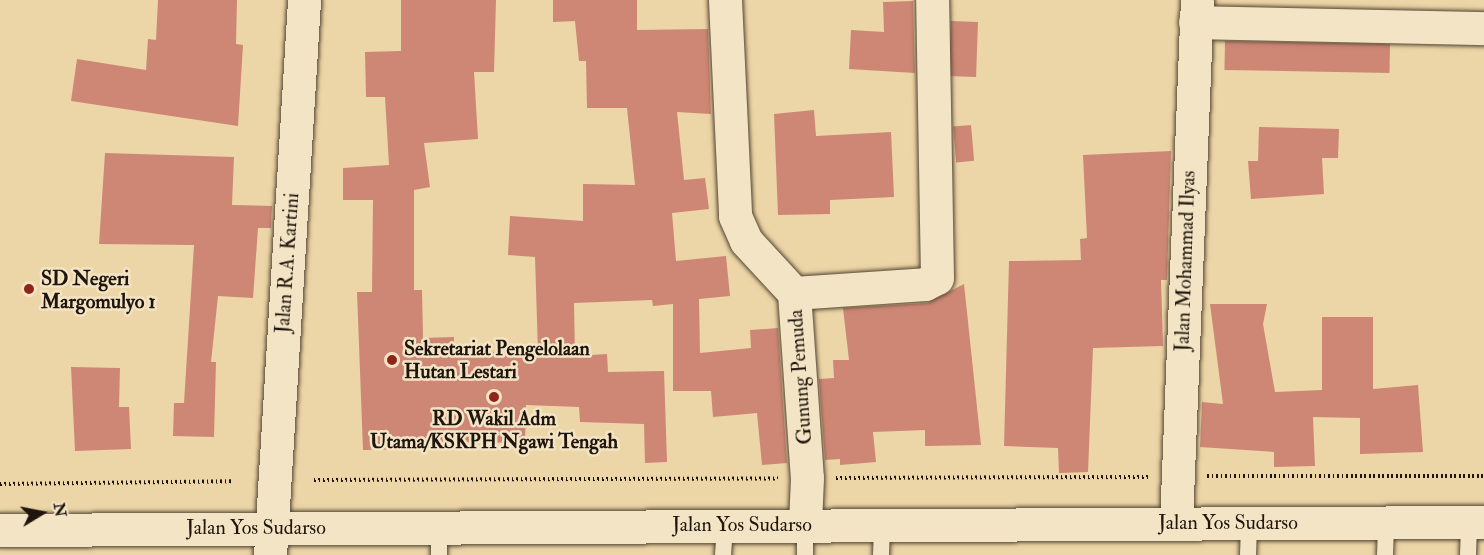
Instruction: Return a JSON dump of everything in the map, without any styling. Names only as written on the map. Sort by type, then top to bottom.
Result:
[{"type":"street","name":"Jalan R.A. Kartini","points":[[271,541],[304,0]]},
{"type":"street","name":"Gunung Pemuda","points":[[725,0],[735,216],[746,241],[794,293],[807,478],[805,539]]},
{"type":"street","points":[[794,293],[925,284],[938,278],[932,0]]},
{"type":"street","points":[[1196,11],[1484,28]]},
{"type":"street","name":"Jalan Mohammad Ilyas","points":[[1176,522],[1196,11]]},
{"type":"street","name":"Jalan Yos Sudarso","points":[[0,530],[271,541],[724,540],[881,539],[1176,522],[1476,522]]},
{"type":"lane","points":[[1248,555],[1249,522]]},
{"type":"lane","points":[[1385,555],[1386,522]]},
{"type":"lane","points":[[1468,555],[1476,522]]},
{"type":"path","points":[[1197,476],[1484,476]]},
{"type":"path","points":[[832,478],[1157,477]]},
{"type":"path","points":[[314,480],[782,478]]},
{"type":"path","points":[[0,484],[232,481]]},
{"type":"building","points":[[158,0],[237,0],[236,44],[243,45],[238,126],[71,101],[77,59],[146,70],[148,39],[156,40]]},
{"type":"building","points":[[401,0],[496,0],[494,72],[474,72],[478,139],[424,143],[430,187],[414,190],[414,290],[422,290],[423,338],[454,337],[454,351],[538,353],[535,257],[508,255],[510,216],[583,221],[583,184],[635,185],[627,108],[587,108],[586,61],[579,61],[575,21],[553,22],[553,0],[637,0],[637,30],[708,29],[711,114],[677,112],[684,180],[705,178],[709,209],[672,213],[676,261],[726,256],[730,296],[699,299],[700,353],[751,348],[750,330],[778,328],[787,463],[762,465],[757,413],[713,417],[711,391],[673,391],[673,304],[653,306],[652,300],[574,303],[575,356],[607,354],[608,372],[664,371],[667,462],[645,463],[644,424],[580,422],[579,407],[526,405],[525,443],[456,442],[427,445],[427,449],[363,450],[357,292],[372,292],[373,200],[343,200],[343,168],[389,165],[385,97],[366,97],[365,52],[401,51]]},
{"type":"building","points":[[913,1],[915,73],[849,69],[851,30],[884,32],[883,2]]},
{"type":"building","points":[[951,21],[978,22],[976,77],[949,76]]},
{"type":"building","points":[[1225,41],[1390,44],[1389,73],[1224,70]]},
{"type":"building","points":[[814,110],[816,136],[891,132],[894,197],[830,200],[830,214],[778,215],[774,114]]},
{"type":"building","points":[[971,125],[974,161],[956,162],[953,127]]},
{"type":"building","points":[[1259,127],[1339,129],[1338,158],[1322,158],[1324,194],[1251,199],[1248,161],[1258,161]]},
{"type":"building","points":[[1171,151],[1167,280],[1161,280],[1163,346],[1093,348],[1088,472],[1059,473],[1058,448],[1004,446],[1009,261],[1081,260],[1080,239],[1087,238],[1083,155]]},
{"type":"building","points":[[105,153],[234,157],[232,205],[272,206],[271,228],[258,228],[253,298],[218,296],[211,362],[216,362],[214,437],[173,436],[174,403],[184,403],[194,245],[99,244]]},
{"type":"building","points":[[964,284],[981,445],[925,446],[925,430],[873,432],[876,462],[840,465],[840,459],[825,460],[819,379],[834,378],[833,360],[849,360],[843,308],[927,303]]},
{"type":"building","points":[[1210,304],[1267,304],[1263,324],[1275,392],[1322,390],[1322,317],[1373,317],[1373,389],[1418,385],[1423,452],[1360,454],[1360,418],[1313,417],[1315,466],[1274,467],[1274,452],[1200,447],[1202,402],[1223,404]]},
{"type":"building","points":[[71,367],[120,368],[119,407],[129,407],[131,449],[75,451]]},
{"type":"place","name":"SD Negeri Margomulyo 1","points":[[29,289]]},
{"type":"place","name":"Sekretariat Pengelolaan Hutan Lestari","points":[[392,360]]},
{"type":"place","name":"RD Wakil Adm Utama/KSKPH Ngawi Tengah","points":[[494,397]]}]
